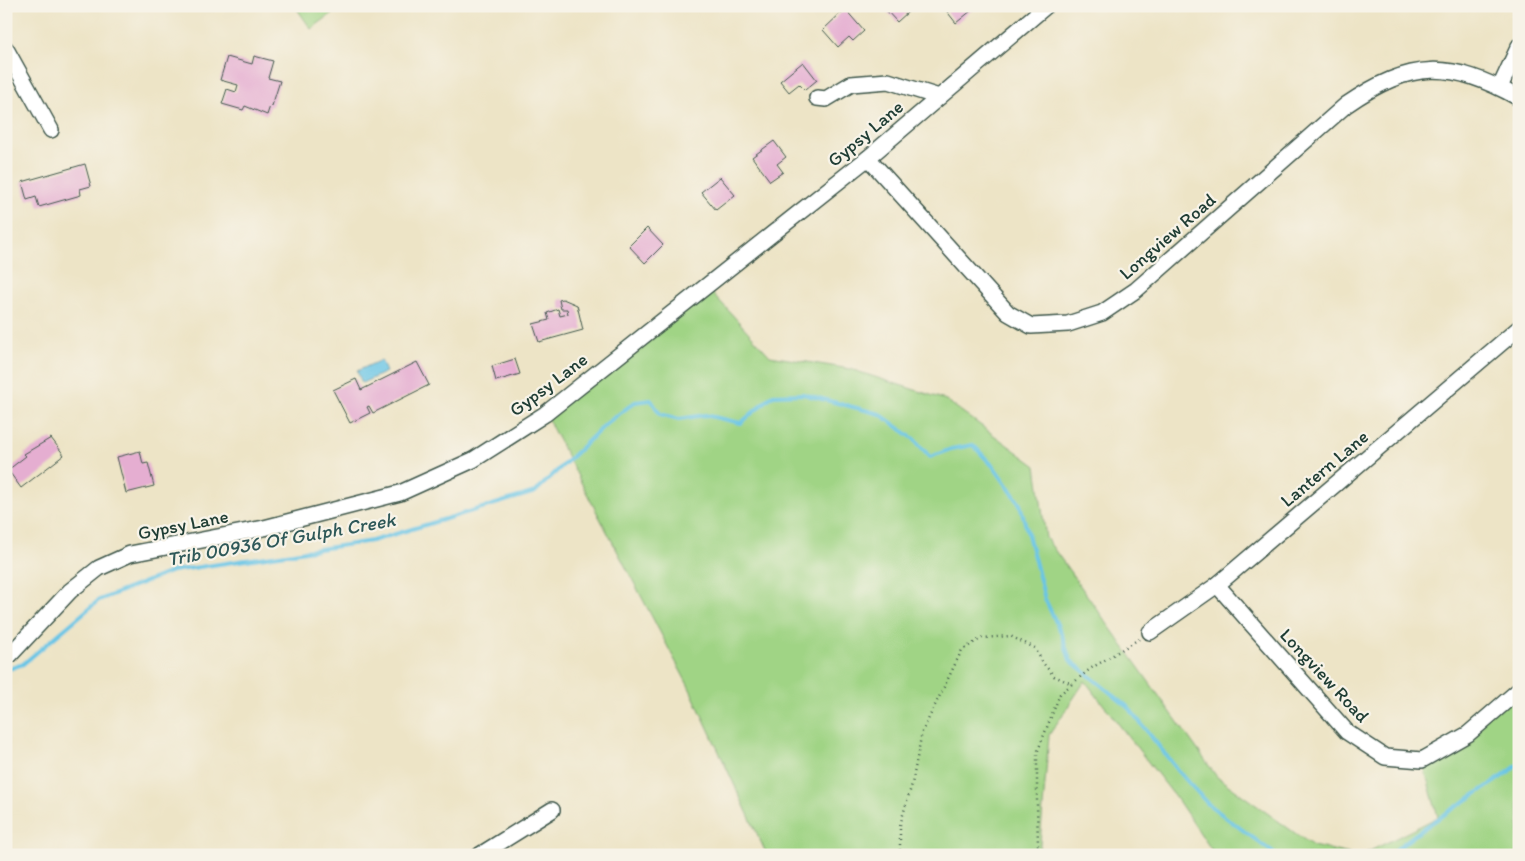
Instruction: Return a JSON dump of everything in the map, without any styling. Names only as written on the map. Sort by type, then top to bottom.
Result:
[{"type":"street","name":"Gypsy Lane","points":[[6,656],[10,655],[70,592],[99,568],[130,554],[264,528],[400,494],[472,460],[545,414],[868,158],[1046,6]]},
{"type":"street","points":[[1500,87],[1519,46]]},
{"type":"street","points":[[6,49],[51,130]]},
{"type":"street","name":"Longview Road","points":[[868,158],[1008,313],[1031,326],[1068,324],[1102,313],[1136,290],[1346,105],[1376,86],[1422,70],[1470,75],[1500,87],[1519,98]]},
{"type":"street","points":[[817,98],[826,99],[851,84],[888,82],[939,97]]},
{"type":"street","name":"Lantern Lane","points":[[1150,632],[1217,585],[1519,328]]},
{"type":"street","name":"Longview Road","points":[[1217,585],[1347,732],[1385,757],[1422,760],[1468,734],[1519,690]]},
{"type":"street","points":[[480,855],[552,810]]},
{"type":"path","points":[[1041,855],[1038,845],[1036,753],[1060,694],[1090,669],[1150,632]]},
{"type":"path","points":[[900,855],[900,825],[912,784],[922,732],[962,650],[982,638],[1010,636],[1035,648],[1043,663],[1054,676],[1072,684]]},
{"type":"green space","points":[[295,6],[332,6],[336,11],[311,29]]},
{"type":"green space","points":[[706,286],[770,356],[850,369],[946,400],[1036,466],[1046,538],[1217,777],[1313,846],[1354,855],[1215,855],[1177,799],[1085,681],[1049,735],[1039,855],[767,855],[688,685],[545,414]]},
{"type":"green space","points":[[1519,690],[1519,855],[1362,855],[1438,817],[1422,760]]},
{"type":"water","points":[[381,360],[386,372],[362,383],[357,371]]},
{"type":"building","points":[[888,6],[910,6],[906,9],[908,12],[897,22],[885,9]]},
{"type":"building","points":[[949,6],[977,6],[956,23],[945,9]]},
{"type":"building","points":[[845,9],[864,31],[853,41],[849,37],[838,47],[823,30]]},
{"type":"building","points":[[254,56],[273,61],[268,78],[280,81],[267,115],[245,106],[243,110],[222,104],[227,89],[236,92],[238,85],[220,80],[227,57],[252,64]]},
{"type":"building","points":[[803,62],[817,80],[805,90],[799,84],[789,92],[780,81]]},
{"type":"building","points":[[774,141],[786,157],[777,164],[783,172],[770,181],[752,157]]},
{"type":"building","points":[[85,164],[91,186],[80,189],[81,195],[39,207],[36,197],[27,200],[22,182]]},
{"type":"building","points":[[720,177],[735,195],[716,210],[701,192]]},
{"type":"building","points":[[647,228],[663,245],[645,263],[629,246]]},
{"type":"building","points":[[563,299],[577,305],[583,330],[539,342],[533,324],[549,320],[547,313],[558,309],[560,316],[568,314],[567,309],[561,309],[559,300]]},
{"type":"building","points":[[515,359],[520,374],[496,381],[492,366]]},
{"type":"building","points":[[417,362],[429,385],[373,413],[369,406],[367,407],[370,413],[350,423],[333,390],[356,379],[361,390]]},
{"type":"building","points":[[51,438],[64,455],[21,488],[8,470],[26,456],[24,454]]},
{"type":"building","points":[[140,451],[143,464],[148,463],[154,486],[126,493],[117,457]]},
{"type":"waterway","name":"Trib 00936 Of Gulph Creek","points":[[6,670],[23,664],[99,600],[173,571],[372,541],[535,492],[607,423],[635,402],[651,400],[660,414],[679,419],[705,415],[741,423],[773,395],[803,394],[880,414],[914,439],[930,457],[951,449],[973,445],[994,467],[1020,504],[1045,599],[1062,635],[1070,660],[1128,707],[1180,773],[1208,804],[1276,855]]},
{"type":"waterway","points":[[1390,855],[1421,830],[1519,764]]}]
